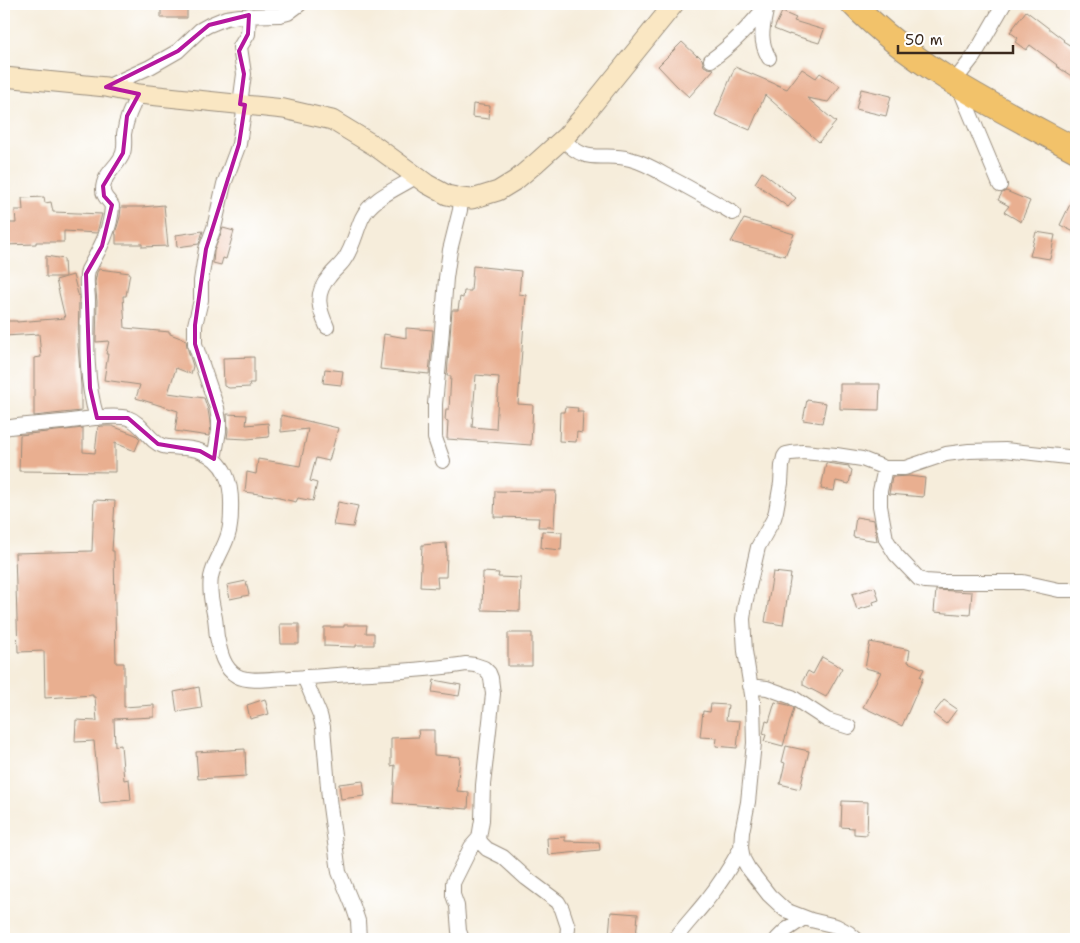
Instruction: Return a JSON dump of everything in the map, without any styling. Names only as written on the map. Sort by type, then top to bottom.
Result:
[{"type":"highway","points":[[853,4],[891,39],[931,69],[956,85],[1076,150]]},
{"type":"street","points":[[106,87],[150,67],[178,51],[208,25],[233,17],[280,15],[288,13],[300,4]]},
{"type":"street","points":[[4,76],[106,87],[139,94],[284,109],[332,120],[375,146],[427,184],[447,195],[472,199],[498,191],[516,180],[563,139],[674,4]]},
{"type":"street","points":[[767,4],[761,37],[769,58]]},
{"type":"street","points":[[711,60],[724,51],[746,30],[767,4]]},
{"type":"street","points":[[1000,185],[956,85],[1004,4]]},
{"type":"street","points":[[214,459],[219,420],[217,408],[195,344],[195,325],[201,300],[201,275],[206,249],[214,228],[224,184],[239,144],[244,74],[240,47],[248,34],[249,15]]},
{"type":"street","points":[[97,418],[90,388],[86,274],[102,246],[111,214],[112,206],[104,196],[103,186],[107,175],[123,153],[127,116],[139,94]]},
{"type":"street","points":[[563,139],[583,155],[596,157],[616,156],[631,159],[664,174],[733,213]]},
{"type":"street","points":[[327,327],[321,314],[319,294],[327,279],[345,260],[366,211],[377,201],[417,176]]},
{"type":"street","points":[[443,461],[435,438],[435,404],[446,278],[461,198]]},
{"type":"street","points":[[4,428],[97,418],[128,418],[140,425],[158,444],[200,451],[221,465],[229,483],[231,524],[228,537],[212,575],[210,590],[222,658],[226,666],[238,676],[246,679],[304,677],[397,672],[466,664],[484,668],[491,678],[493,694],[483,785],[482,820],[479,838],[471,847],[453,883],[458,931],[462,939]]},
{"type":"street","points":[[856,939],[836,926],[804,918],[785,910],[769,895],[748,868],[743,859],[741,848],[754,743],[753,701],[745,651],[745,604],[758,547],[776,511],[785,455],[803,452],[836,454],[862,458],[885,468],[905,468],[946,454],[969,451],[1005,450],[1075,461]]},
{"type":"street","points":[[885,468],[880,491],[880,506],[886,539],[896,555],[919,579],[941,582],[1023,582],[1059,590],[1076,590]]},
{"type":"street","points":[[304,677],[320,715],[339,872],[358,921],[359,939]]},
{"type":"street","points":[[750,686],[767,688],[792,697],[827,720],[848,727]]},
{"type":"street","points":[[479,838],[488,850],[503,857],[526,878],[558,902],[568,927],[567,939]]},
{"type":"street","points":[[675,939],[708,900],[741,848]]},
{"type":"street","points":[[777,939],[786,930],[804,918]]},
{"type":"highlighted area","points":[[249,15],[248,34],[239,51],[244,74],[240,104],[245,105],[239,144],[206,249],[195,325],[195,344],[219,421],[214,459],[200,451],[158,444],[128,418],[97,418],[90,388],[86,274],[102,246],[112,205],[104,196],[103,186],[123,153],[127,116],[139,94],[106,87],[178,51],[209,25]]},
{"type":"building","points":[[161,4],[187,4],[187,18],[161,18]]},
{"type":"building","points":[[1026,11],[1076,49],[1076,79],[1030,45],[1026,50],[1015,42],[1018,38],[1010,32]]},
{"type":"building","points":[[782,12],[796,18],[794,21],[824,30],[819,43],[774,29]]},
{"type":"building","points":[[682,42],[702,59],[704,66],[714,69],[689,97],[658,66]]},
{"type":"building","points":[[735,67],[787,89],[802,69],[816,78],[820,73],[840,86],[828,102],[807,98],[836,122],[819,142],[765,95],[750,130],[715,115]]},
{"type":"building","points":[[861,89],[891,96],[886,116],[856,109]]},
{"type":"building","points":[[473,104],[490,106],[489,119],[472,117]]},
{"type":"building","points":[[762,172],[796,198],[788,207],[755,183]]},
{"type":"building","points":[[1006,191],[1030,201],[1021,222],[1004,212],[1009,206],[998,200],[1002,193]]},
{"type":"building","points":[[1076,192],[1076,233],[1060,225]]},
{"type":"building","points":[[44,197],[45,203],[51,202],[53,212],[102,214],[97,233],[64,231],[64,242],[4,245],[4,223],[16,223],[15,210],[23,210],[22,198]]},
{"type":"building","points":[[164,205],[168,246],[142,247],[142,244],[116,244],[115,234],[121,207]]},
{"type":"building","points":[[744,219],[794,234],[785,256],[731,242]]},
{"type":"building","points":[[223,228],[234,231],[226,259],[223,258],[221,265],[213,263],[214,251]]},
{"type":"building","points":[[203,231],[199,244],[177,247],[176,235]]},
{"type":"building","points":[[1036,232],[1055,235],[1050,259],[1030,256]]},
{"type":"building","points":[[46,256],[64,259],[65,277],[46,277]]},
{"type":"building","points":[[473,266],[521,271],[519,294],[526,295],[518,404],[533,405],[531,445],[447,439],[448,421],[445,420],[446,409],[449,409],[451,376],[447,376],[452,310],[458,310],[460,297],[463,298],[464,291],[471,291]],"holes":[[[476,375],[499,377],[496,429],[472,427]]]},
{"type":"building","points":[[99,269],[130,273],[126,296],[123,296],[125,328],[170,332],[170,334],[186,340],[193,366],[191,374],[176,368],[168,393],[204,398],[210,422],[209,436],[175,431],[178,411],[136,398],[140,385],[104,380],[109,341],[96,342],[97,301],[95,282]]},
{"type":"building","points":[[73,275],[79,298],[78,345],[81,411],[34,416],[34,358],[41,357],[39,334],[4,336],[4,321],[17,322],[65,318],[56,280]]},
{"type":"building","points":[[406,328],[433,330],[429,374],[380,369],[384,334],[406,338]]},
{"type":"building","points":[[254,357],[254,383],[249,383],[250,387],[229,388],[224,386],[223,358]]},
{"type":"building","points":[[325,369],[343,371],[341,385],[323,383]]},
{"type":"building","points":[[840,384],[880,384],[879,410],[840,409]]},
{"type":"building","points":[[807,400],[826,403],[822,423],[803,420]]},
{"type":"building","points":[[565,407],[578,408],[577,412],[583,412],[582,433],[577,432],[576,442],[559,441],[560,412],[564,412]]},
{"type":"building","points":[[227,414],[247,415],[246,425],[268,423],[269,437],[227,438]]},
{"type":"building","points":[[281,415],[338,428],[329,461],[316,458],[310,481],[317,483],[313,501],[298,498],[296,502],[280,497],[245,492],[247,472],[256,474],[258,459],[300,466],[308,429],[281,432]]},
{"type":"building","points":[[112,426],[136,435],[140,439],[135,451],[115,443],[115,472],[19,471],[20,435],[83,428],[83,452],[95,453],[98,427]]},
{"type":"building","points":[[826,463],[849,466],[852,470],[849,484],[836,481],[834,491],[821,489]]},
{"type":"building","points":[[892,477],[925,478],[923,497],[889,494]]},
{"type":"building","points":[[495,491],[556,491],[554,527],[538,527],[539,518],[494,517]]},
{"type":"building","points":[[94,500],[115,501],[112,551],[114,551],[116,663],[124,663],[124,707],[154,705],[154,717],[114,719],[115,746],[121,745],[124,780],[129,779],[131,800],[100,803],[94,741],[75,742],[76,720],[97,721],[95,697],[93,695],[45,698],[44,651],[18,652],[15,553],[92,551]]},
{"type":"building","points":[[338,502],[358,506],[353,527],[333,525]]},
{"type":"building","points":[[856,517],[874,520],[877,541],[853,537]]},
{"type":"building","points":[[542,531],[562,532],[561,550],[541,548]]},
{"type":"building","points":[[446,543],[446,577],[437,577],[438,588],[420,587],[422,545]]},
{"type":"building","points":[[483,572],[499,573],[498,577],[521,578],[520,611],[482,610]]},
{"type":"building","points":[[773,572],[791,574],[783,625],[765,622]]},
{"type":"building","points":[[246,581],[249,595],[230,599],[227,585]]},
{"type":"building","points":[[875,587],[879,600],[873,602],[874,605],[857,610],[852,594]]},
{"type":"building","points":[[936,590],[972,592],[970,615],[934,612]]},
{"type":"building","points":[[280,624],[299,624],[299,644],[281,644]]},
{"type":"building","points":[[344,625],[367,625],[366,633],[374,633],[374,645],[356,645],[356,647],[324,646],[324,627],[344,627]]},
{"type":"building","points":[[508,633],[532,633],[532,666],[508,666]]},
{"type":"building","points":[[870,642],[910,650],[908,662],[924,669],[920,677],[923,678],[902,726],[863,707],[881,672],[865,668]]},
{"type":"building","points":[[822,657],[842,668],[826,697],[803,685],[803,680],[808,671],[813,674]]},
{"type":"building","points":[[434,680],[461,685],[459,696],[432,692]]},
{"type":"building","points":[[199,687],[202,708],[177,712],[174,692]]},
{"type":"building","points":[[265,699],[269,714],[250,719],[247,705]]},
{"type":"building","points":[[944,700],[957,709],[946,724],[933,714]]},
{"type":"building","points":[[775,702],[794,708],[783,746],[764,741],[766,735],[763,734],[766,721],[769,722]]},
{"type":"building","points":[[711,704],[728,705],[726,720],[740,721],[737,748],[716,746],[717,738],[700,737],[703,711],[710,712]]},
{"type":"building","points":[[418,730],[434,730],[434,755],[460,757],[457,791],[469,792],[468,809],[393,803],[395,765],[391,766],[391,738],[419,737]]},
{"type":"building","points":[[786,746],[809,751],[800,789],[780,784],[785,763],[782,762]]},
{"type":"building","points":[[245,749],[246,776],[198,779],[196,752]]},
{"type":"building","points":[[363,781],[365,796],[341,799],[339,784]]},
{"type":"building","points":[[842,801],[868,802],[867,835],[854,834],[854,828],[841,827]]},
{"type":"building","points":[[565,837],[565,841],[599,842],[600,850],[548,855],[547,838]]},
{"type":"building","points":[[611,912],[638,914],[636,937],[609,935]]}]
